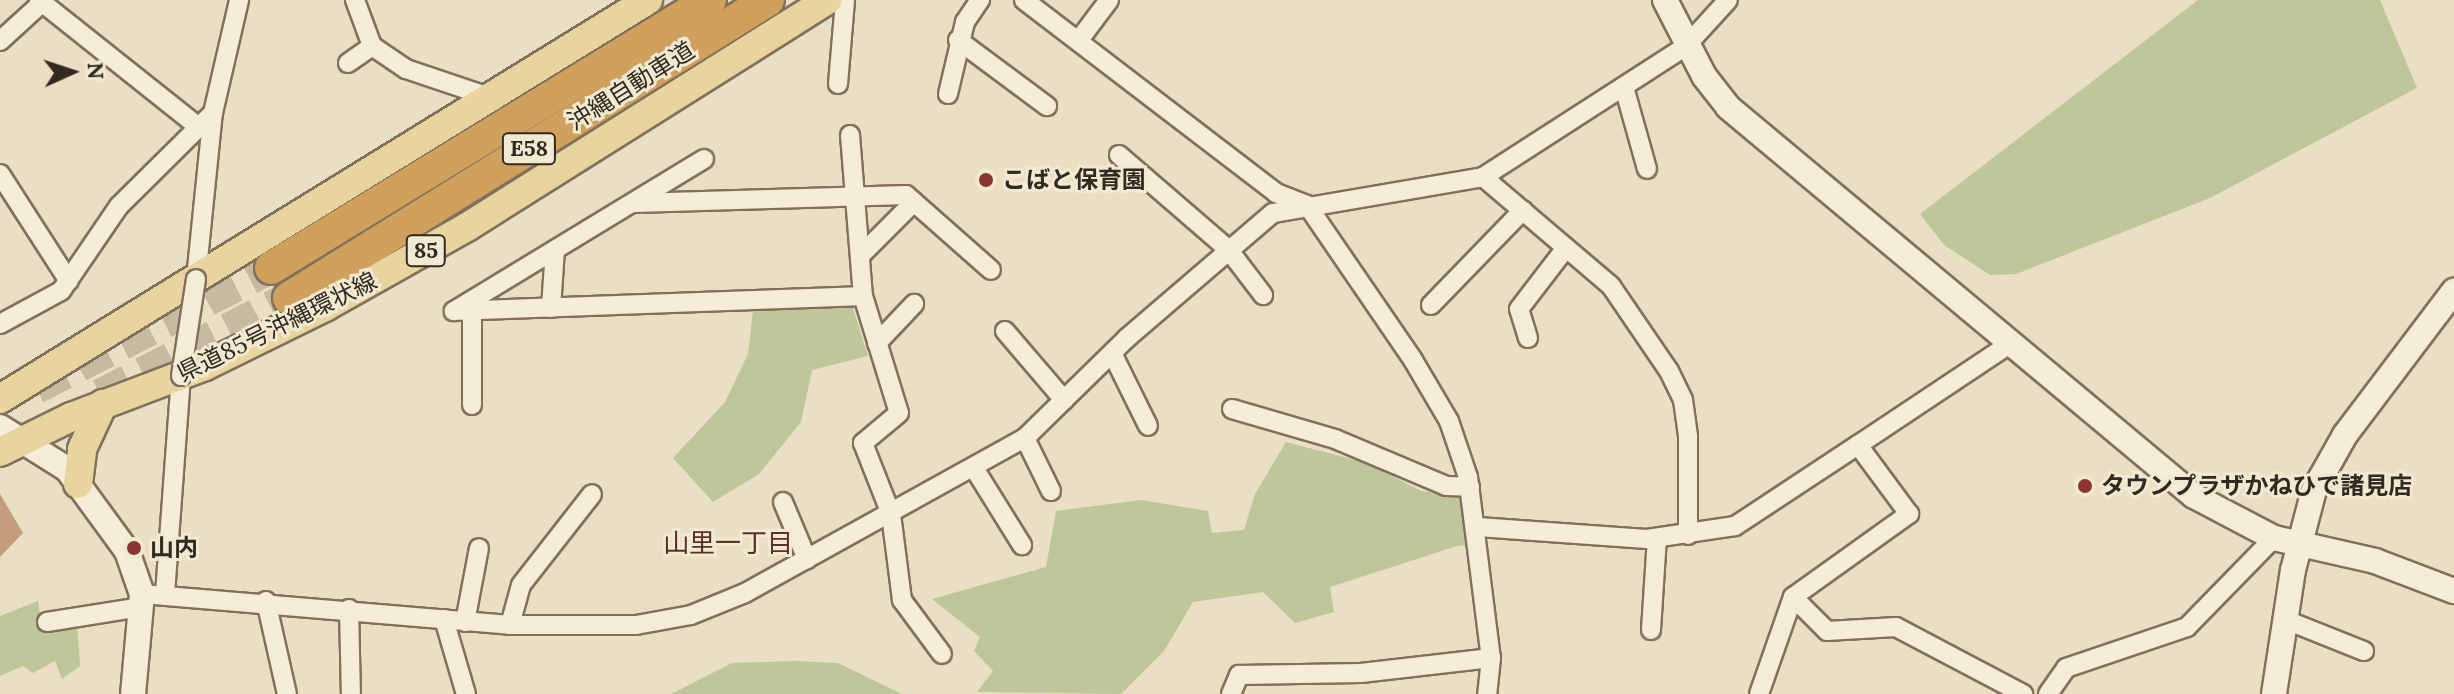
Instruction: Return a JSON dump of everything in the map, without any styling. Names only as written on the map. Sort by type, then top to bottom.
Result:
[{"type":"highway","name":"沖縄自動車道","points":[[271,268],[710,0]]},
{"type":"highway","name":"沖縄自動車道","points":[[289,298],[768,0]]},
{"type":"main road","points":[[0,399],[648,0]]},
{"type":"main road","name":"県道85号沖縄環状線","points":[[7,440],[181,376],[325,307],[467,227],[827,0]]},
{"type":"main road","points":[[78,484],[82,449],[103,404]]},
{"type":"street","points":[[133,694],[196,279],[213,113],[239,0]]},
{"type":"street","points":[[355,0],[372,46],[406,69],[492,98]]},
{"type":"street","points":[[838,84],[845,0]]},
{"type":"street","points":[[948,94],[958,40],[980,0]]},
{"type":"street","points":[[1024,0],[1276,193],[1307,205],[1449,421],[1470,487],[1478,527],[1491,658],[1487,694]]},
{"type":"street","points":[[1079,40],[1109,0]]},
{"type":"street","points":[[1665,0],[1686,46],[1728,107],[2194,496],[2274,538],[2375,561],[2454,591]]},
{"type":"street","points":[[47,622],[150,598],[266,601],[510,625],[636,625],[691,615],[807,559],[1025,438],[1112,353],[1273,213],[1483,177],[1686,46],[1728,0]]},
{"type":"street","points":[[0,41],[42,1],[196,125]]},
{"type":"street","points":[[958,40],[1047,106]]},
{"type":"street","points":[[348,63],[372,46]]},
{"type":"street","points":[[1624,87],[1647,169]]},
{"type":"street","points":[[0,324],[44,305],[69,281],[119,206],[196,125],[213,113]]},
{"type":"street","points":[[850,135],[859,199],[863,296],[899,413],[863,443],[891,514],[902,600],[942,654]]},
{"type":"street","points":[[1119,155],[1228,249],[1263,295]]},
{"type":"street","points":[[704,159],[454,311],[863,296]]},
{"type":"street","points":[[0,174],[69,281]]},
{"type":"street","points":[[1483,177],[1611,286],[1683,400],[1688,535]]},
{"type":"street","points":[[633,203],[859,199],[906,195],[991,270]]},
{"type":"street","points":[[861,255],[914,202]]},
{"type":"street","points":[[1431,305],[1523,210]]},
{"type":"street","points":[[1528,338],[1519,309],[1565,249]]},
{"type":"street","points":[[551,308],[555,250]]},
{"type":"street","points":[[2274,694],[2298,544],[2325,468],[2454,291]]},
{"type":"street","points":[[877,343],[914,304]]},
{"type":"street","points":[[472,310],[472,405]]},
{"type":"street","points":[[1005,331],[1064,400]]},
{"type":"street","points":[[1478,527],[1657,538],[1735,526],[1770,509],[1858,445],[2011,343]]},
{"type":"street","points":[[1112,353],[1148,426]]},
{"type":"street","points":[[1232,409],[1335,439],[1446,486],[1470,487]]},
{"type":"street","points":[[1025,438],[1051,491]]},
{"type":"street","points":[[7,440],[67,469],[127,551],[150,598]]},
{"type":"street","points":[[1759,694],[1793,597],[1909,514],[1858,445]]},
{"type":"street","points":[[974,468],[1022,545]]},
{"type":"street","points":[[510,625],[521,585],[592,494]]},
{"type":"street","points":[[783,502],[807,559]]},
{"type":"street","points":[[1651,630],[1657,538]]},
{"type":"street","points":[[2048,694],[2066,668],[2187,627],[2274,538]]},
{"type":"street","points":[[465,622],[479,548]]},
{"type":"street","points":[[1793,597],[1827,631],[1896,627],[2023,694]]},
{"type":"street","points":[[266,601],[287,694]]},
{"type":"street","points":[[349,609],[351,694]]},
{"type":"street","points":[[444,619],[466,694]]},
{"type":"street","points":[[2286,620],[2364,651]]},
{"type":"street","points":[[1231,694],[1239,675],[1361,673],[1491,658]]},
{"type":"green space","points":[[2198,0],[2380,0],[2417,88],[2210,198],[2016,274],[1990,275],[1944,245],[1920,214]]},
{"type":"green space","points":[[850,299],[868,356],[812,370],[801,422],[759,474],[713,502],[673,458],[725,402],[748,354],[753,311]]},
{"type":"green space","points":[[1286,442],[1367,463],[1421,491],[1473,496],[1479,544],[1457,546],[1330,587],[1334,612],[1295,623],[1263,592],[1193,602],[1164,651],[1121,694],[977,692],[993,671],[974,651],[980,637],[932,599],[1046,567],[1056,511],[1141,500],[1208,511],[1212,533],[1244,530],[1255,494]]},
{"type":"green space","points":[[38,601],[41,621],[77,624],[80,666],[62,679],[55,661],[33,673],[23,666],[0,676],[0,616]]},
{"type":"green space","points":[[732,663],[838,663],[902,694],[671,694]]},
{"type":"building","points":[[0,494],[23,533],[0,557]]},
{"type":"tunnel","points":[[36,388],[271,268]]},
{"type":"tunnel","points":[[100,395],[289,298]]},
{"type":"place","name":"こばと保育園","points":[[986,180]]},
{"type":"place","name":"タウンプラザかねひで諸見店","points":[[2085,486]]},
{"type":"place","name":"山内","points":[[134,548]]},
{"type":"district","name":"山里一丁目","points":[[728,543]]}]
